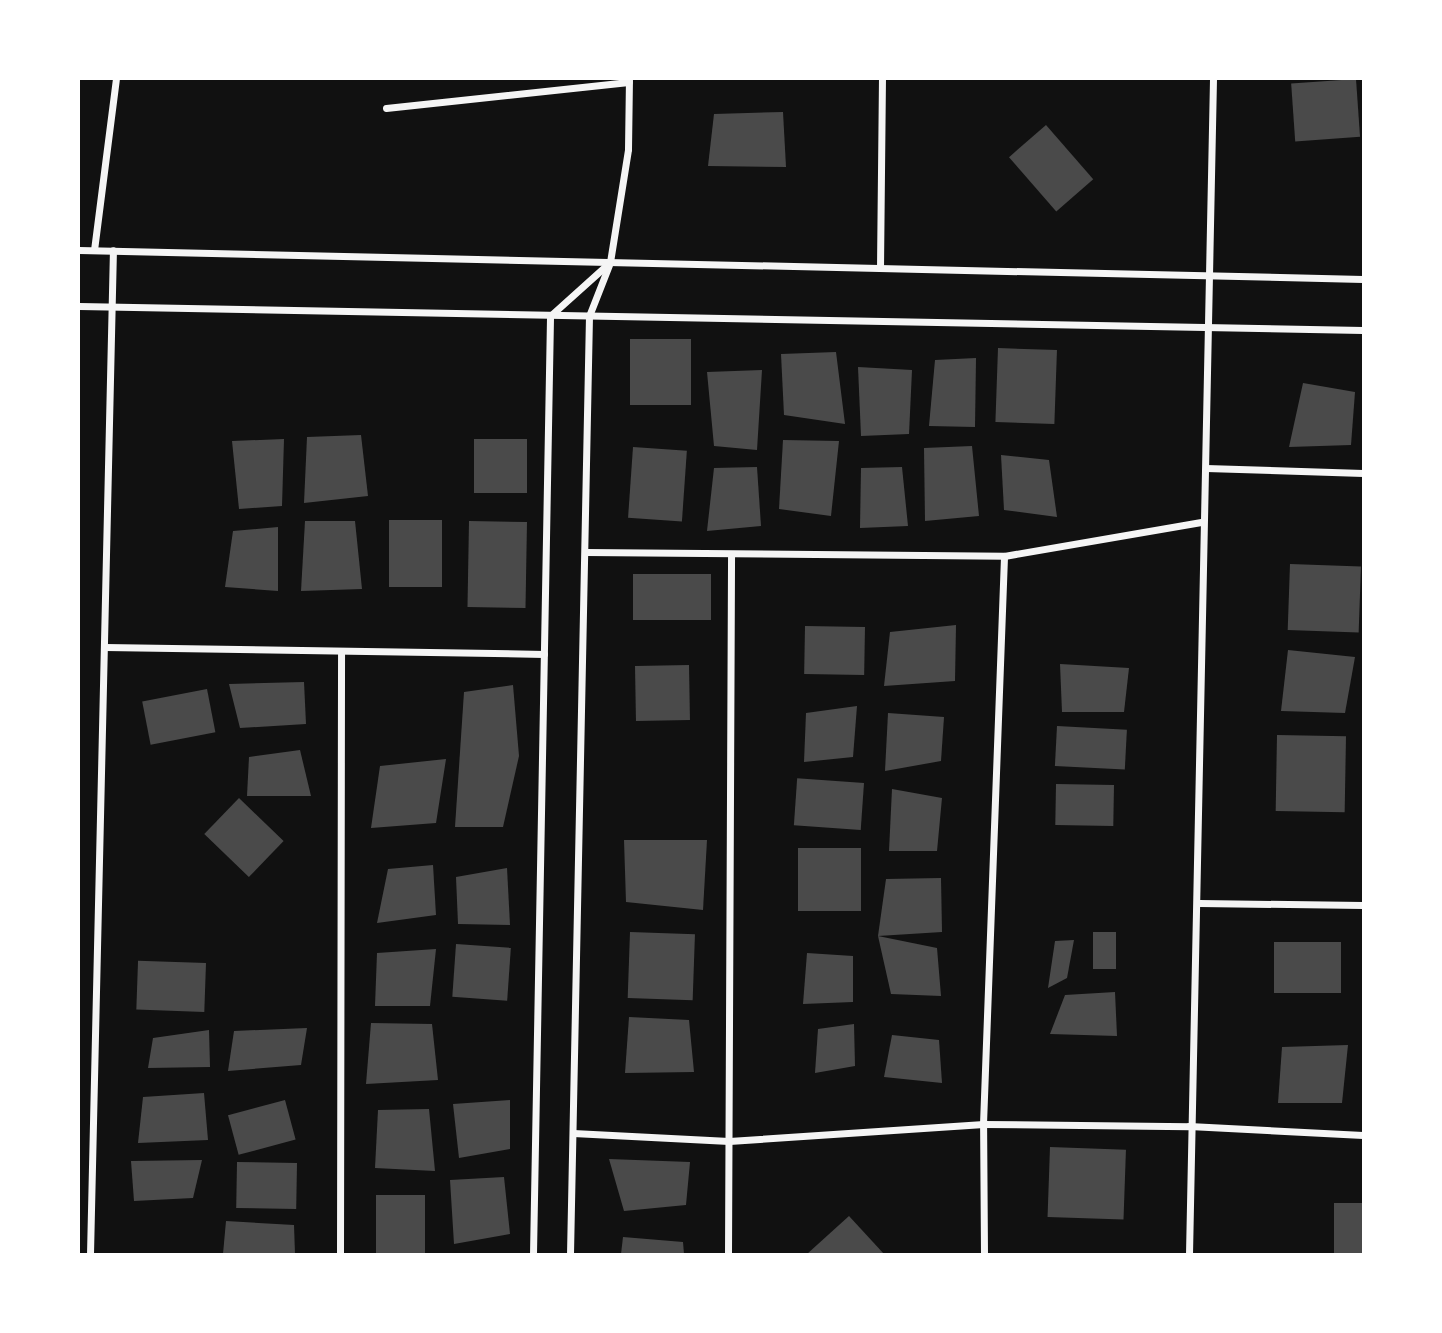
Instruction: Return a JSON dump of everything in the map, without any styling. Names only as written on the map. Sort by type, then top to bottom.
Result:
[{"type":"street","points":[[94,250],[116,79]]},
{"type":"street","points":[[880,268],[883,79]]},
{"type":"street","points":[[1189,1254],[1189,1126],[1199,903],[1201,522],[1206,468],[1213,79]]},
{"type":"street","points":[[386,108],[629,80],[628,149],[610,262],[589,316],[570,1254]]},
{"type":"street","points":[[79,250],[1363,279]]},
{"type":"street","points":[[90,1254],[113,250]]},
{"type":"street","points":[[533,1254],[550,316],[610,262]]},
{"type":"street","points":[[79,306],[1363,330]]},
{"type":"street","points":[[1206,468],[1363,473]]},
{"type":"street","points":[[585,552],[1004,556],[1201,522]]},
{"type":"street","points":[[728,1254],[731,555]]},
{"type":"street","points":[[984,1254],[983,1124],[1004,556]]},
{"type":"street","points":[[105,647],[341,653],[544,654]]},
{"type":"street","points":[[341,653],[341,1254]]},
{"type":"street","points":[[1199,903],[1363,905]]},
{"type":"street","points":[[573,1133],[729,1141],[983,1124],[1189,1126],[1363,1135]]},
{"type":"building","points":[[1356,79],[1360,137],[1295,141],[1291,84]]},
{"type":"building","points":[[783,112],[786,167],[708,166],[714,114]]},
{"type":"building","points":[[1046,125],[1093,179],[1056,211],[1009,157]]},
{"type":"building","points":[[630,339],[691,339],[691,405],[630,405]]},
{"type":"building","points":[[998,348],[1057,350],[1054,424],[995,422]]},
{"type":"building","points":[[836,352],[845,424],[784,415],[781,354]]},
{"type":"building","points":[[976,358],[975,427],[929,426],[935,360]]},
{"type":"building","points":[[858,367],[912,370],[909,434],[861,436]]},
{"type":"building","points":[[762,370],[757,450],[714,446],[707,372]]},
{"type":"building","points":[[1303,383],[1355,392],[1351,445],[1289,447]]},
{"type":"building","points":[[361,435],[368,496],[304,503],[307,437]]},
{"type":"building","points":[[284,439],[282,506],[239,509],[232,441]]},
{"type":"building","points":[[474,439],[527,439],[527,493],[474,493]]},
{"type":"building","points":[[783,440],[839,441],[831,516],[779,509]]},
{"type":"building","points":[[972,446],[979,516],[925,521],[924,448]]},
{"type":"building","points":[[633,447],[687,451],[682,522],[628,518]]},
{"type":"building","points":[[1001,455],[1049,460],[1057,517],[1004,510]]},
{"type":"building","points":[[757,467],[761,526],[707,531],[714,468]]},
{"type":"building","points":[[902,467],[908,526],[860,528],[861,468]]},
{"type":"building","points":[[389,520],[442,520],[442,587],[389,587]]},
{"type":"building","points":[[305,521],[355,521],[362,589],[301,591]]},
{"type":"building","points":[[469,521],[527,522],[525,608],[467,607]]},
{"type":"building","points":[[278,527],[278,591],[225,587],[233,531]]},
{"type":"building","points":[[1290,564],[1361,566],[1359,632],[1288,630]]},
{"type":"building","points":[[633,574],[711,574],[711,620],[633,620]]},
{"type":"building","points":[[956,625],[955,681],[884,686],[890,632]]},
{"type":"building","points":[[805,626],[865,627],[864,675],[804,674]]},
{"type":"building","points":[[1288,650],[1355,657],[1345,713],[1281,711]]},
{"type":"building","points":[[1060,664],[1129,668],[1124,712],[1062,712]]},
{"type":"building","points":[[689,665],[690,720],[636,721],[635,666]]},
{"type":"building","points":[[304,682],[306,724],[240,728],[229,684]]},
{"type":"building","points":[[513,685],[519,756],[503,827],[455,827],[464,692]]},
{"type":"building","points":[[207,689],[215,732],[151,745],[142,702]]},
{"type":"building","points":[[857,706],[853,757],[804,762],[806,713]]},
{"type":"building","points":[[888,713],[944,717],[941,761],[885,771]]},
{"type":"building","points":[[1057,726],[1127,730],[1125,770],[1055,766]]},
{"type":"building","points":[[1277,735],[1346,736],[1345,812],[1276,811]]},
{"type":"building","points":[[300,750],[311,796],[247,796],[249,757]]},
{"type":"building","points":[[446,759],[436,823],[371,828],[380,766]]},
{"type":"building","points":[[797,778],[864,783],[861,830],[794,825]]},
{"type":"building","points":[[1056,784],[1114,785],[1113,826],[1055,825]]},
{"type":"building","points":[[892,789],[942,798],[937,851],[889,851]]},
{"type":"building","points":[[239,798],[284,841],[249,877],[204,834]]},
{"type":"building","points":[[624,840],[707,840],[703,910],[626,902]]},
{"type":"building","points":[[798,848],[861,848],[861,911],[798,911]]},
{"type":"building","points":[[433,865],[436,915],[377,923],[388,869]]},
{"type":"building","points":[[507,868],[510,925],[458,924],[456,877]]},
{"type":"building","points":[[941,878],[942,932],[878,936],[886,879]]},
{"type":"building","points":[[630,932],[695,934],[693,1000],[628,998]]},
{"type":"building","points":[[1093,932],[1116,932],[1116,969],[1093,969]]},
{"type":"building","points":[[878,936],[937,948],[941,996],[891,994]]},
{"type":"building","points":[[1074,940],[1067,978],[1048,988],[1055,941]]},
{"type":"building","points":[[1274,942],[1341,942],[1341,993],[1274,993]]},
{"type":"building","points":[[456,944],[511,948],[507,1001],[452,997]]},
{"type":"building","points":[[436,949],[430,1006],[375,1006],[377,953]]},
{"type":"building","points":[[807,953],[853,956],[853,1002],[803,1004]]},
{"type":"building","points":[[138,961],[206,963],[204,1012],[136,1010]]},
{"type":"building","points":[[1115,992],[1117,1036],[1050,1034],[1065,995]]},
{"type":"building","points":[[629,1017],[689,1020],[694,1072],[625,1073]]},
{"type":"building","points":[[371,1023],[432,1024],[438,1080],[366,1084]]},
{"type":"building","points":[[854,1024],[855,1066],[815,1073],[818,1029]]},
{"type":"building","points":[[307,1028],[301,1065],[228,1071],[234,1031]]},
{"type":"building","points":[[209,1030],[210,1067],[148,1068],[153,1038]]},
{"type":"building","points":[[892,1035],[939,1040],[942,1083],[884,1077]]},
{"type":"building","points":[[1348,1045],[1342,1103],[1278,1103],[1282,1047]]},
{"type":"building","points":[[204,1093],[208,1140],[138,1143],[143,1097]]},
{"type":"building","points":[[285,1100],[296,1140],[239,1155],[228,1115]]},
{"type":"building","points":[[510,1100],[510,1149],[459,1158],[453,1104]]},
{"type":"building","points":[[429,1109],[435,1171],[375,1168],[378,1110]]},
{"type":"building","points":[[1050,1147],[1126,1150],[1124,1220],[1048,1217]]},
{"type":"building","points":[[609,1159],[690,1162],[686,1205],[624,1211]]},
{"type":"building","points":[[202,1160],[193,1198],[134,1201],[131,1161]]},
{"type":"building","points":[[237,1162],[297,1163],[296,1209],[236,1208]]},
{"type":"building","points":[[504,1177],[510,1234],[454,1244],[450,1180]]},
{"type":"building","points":[[376,1195],[425,1195],[425,1254],[376,1254]]},
{"type":"building","points":[[1334,1203],[1363,1203],[1363,1254],[1334,1254]]},
{"type":"building","points":[[849,1216],[884,1254],[807,1254]]},
{"type":"building","points":[[226,1221],[294,1225],[295,1254],[223,1254]]},
{"type":"building","points":[[623,1237],[683,1242],[684,1254],[621,1254]]}]
